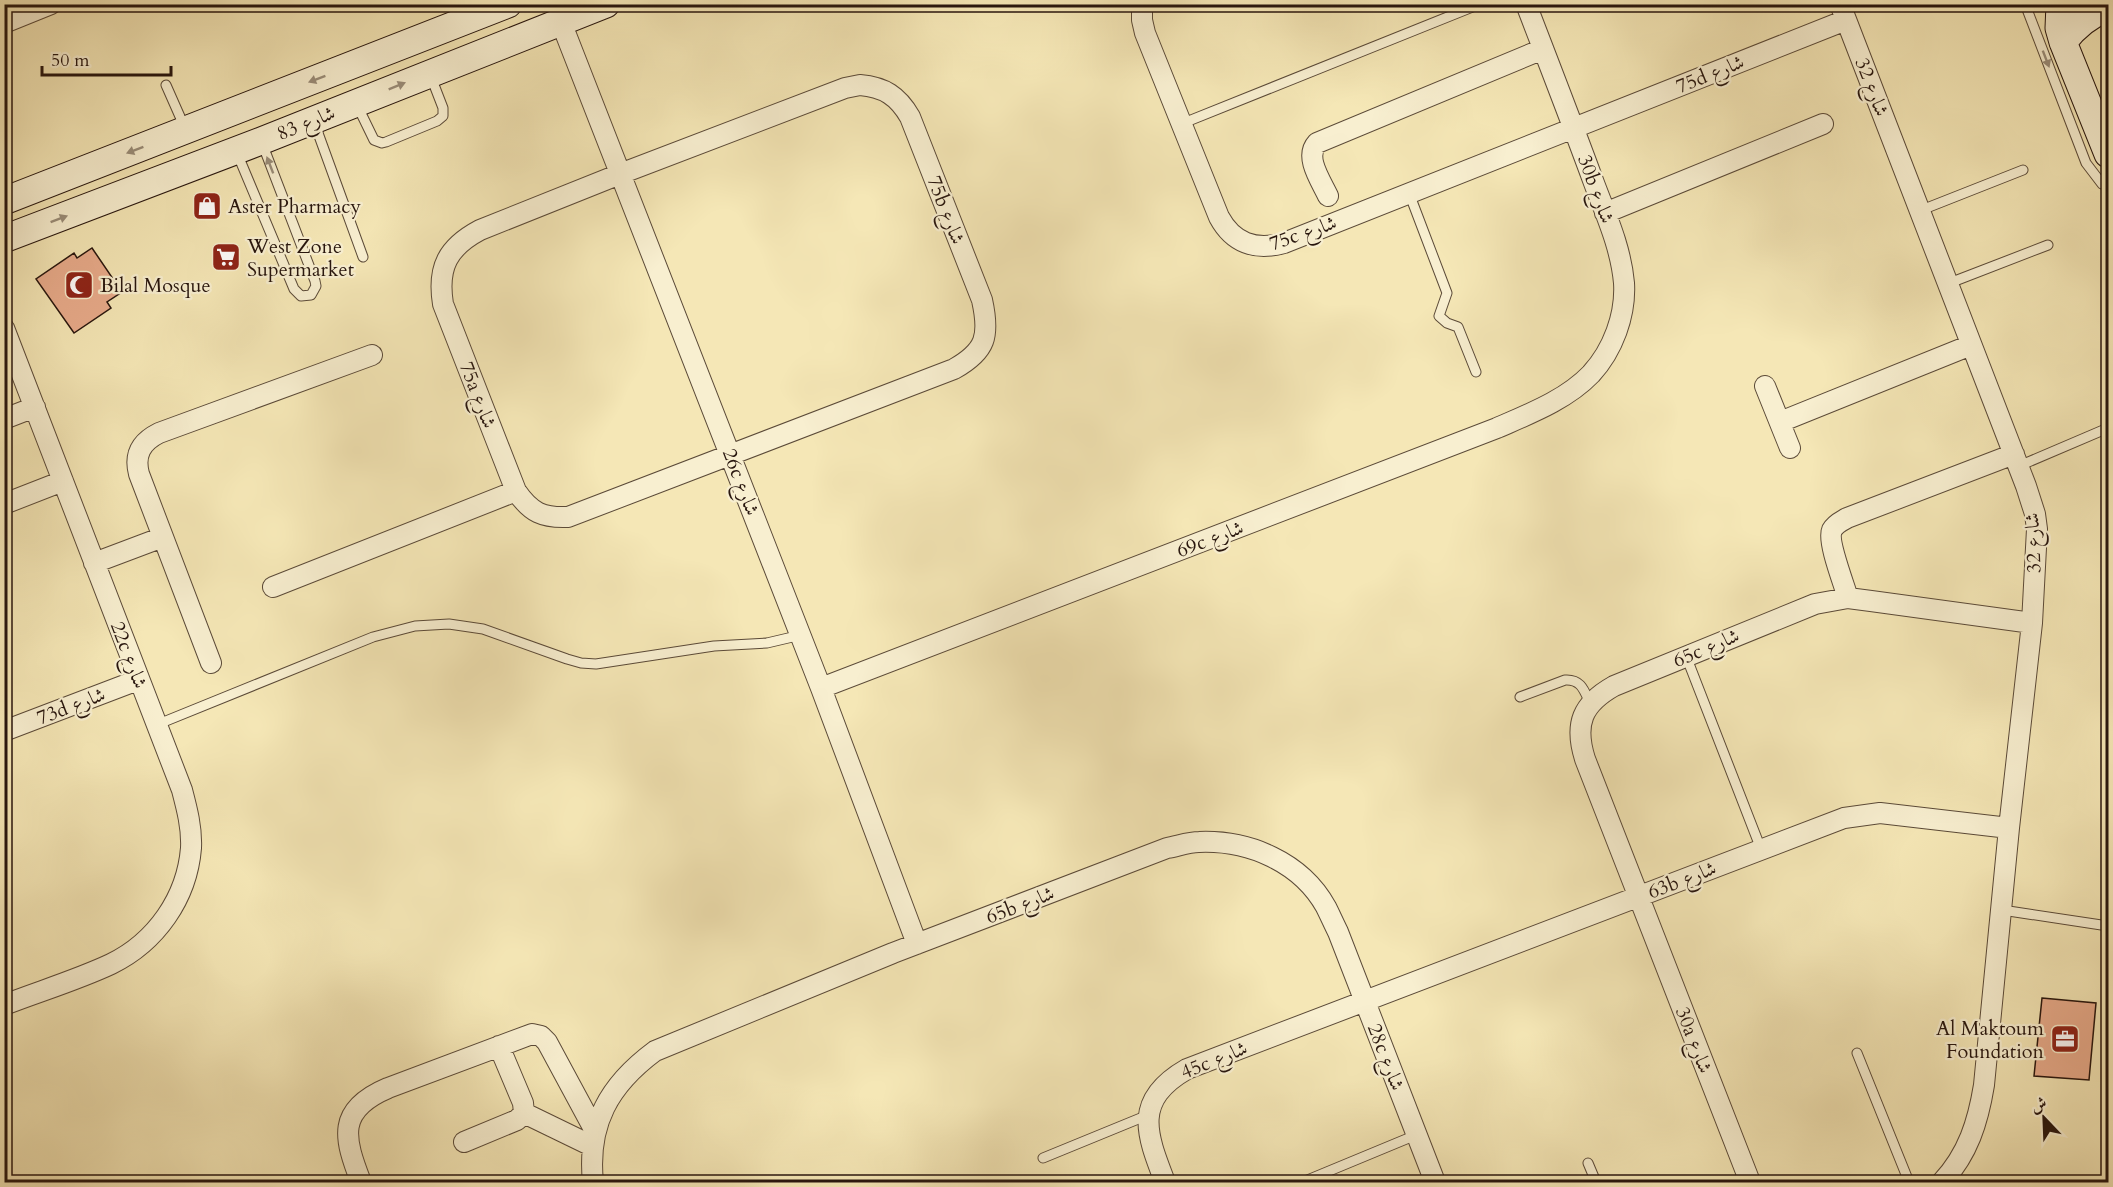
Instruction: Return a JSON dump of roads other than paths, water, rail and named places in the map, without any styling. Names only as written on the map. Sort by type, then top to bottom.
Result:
[{"type":"street","points":[[4,23],[51,4]]},
{"type":"street","name":"شارع 83","points":[[4,201],[508,4]]},
{"type":"street","name":"شارع 83","points":[[4,239],[236,151],[606,4]]},
{"type":"street","name":"75c شارع","points":[[1142,4],[1142,20],[1146,33],[1219,217],[1230,233],[1246,244],[1265,247],[1284,243],[1574,128]]},
{"type":"street","name":"30b شارع","points":[[1526,4],[1574,128],[1620,260],[1624,283],[1623,308],[1617,332],[1610,347],[1591,374]]},
{"type":"street","name":"75d شارع","points":[[1574,128],[1843,12]]},
{"type":"street","name":"شارع 32","points":[[1843,12],[2016,460],[2031,500],[2037,529],[2032,623],[1980,1114],[1963,1155],[1942,1182]]},
{"type":"street","points":[[2107,13],[2065,21],[2109,154]]},
{"type":"street","name":"26c شارع","points":[[561,22],[801,635],[917,944]]},
{"type":"street","points":[[1328,196],[1311,156],[1317,143],[1543,49]]},
{"type":"street","name":"75b شارع","points":[[620,174],[844,88],[860,85],[876,87],[891,93],[902,104],[914,128],[982,300],[986,316],[986,333],[980,349],[969,360],[954,369],[730,455]]},
{"type":"street","points":[[1605,213],[1823,124]]},
{"type":"street","name":"75a شارع","points":[[620,174],[464,238],[451,251],[443,268],[440,286],[443,304],[516,492],[525,504],[538,513],[553,517],[568,517],[730,455]]},
{"type":"street","name":"22c شارع","points":[[4,328],[182,790],[190,818],[191,847],[186,876],[175,903],[159,928],[138,948],[112,963],[4,1005]]},
{"type":"street","points":[[1780,422],[1971,345]]},
{"type":"street","points":[[211,663],[136,464],[137,454],[149,438],[372,355]]},
{"type":"street","name":"69c شارع","points":[[821,688],[1497,428],[1572,390],[1591,374]]},
{"type":"street","points":[[1765,386],[1790,448]]},
{"type":"street","points":[[4,419],[35,407]]},
{"type":"street","points":[[1848,598],[1831,541],[1834,526],[1847,518],[2016,460]]},
{"type":"street","points":[[4,504],[63,481]]},
{"type":"street","points":[[273,587],[516,492]]},
{"type":"street","points":[[94,563],[163,537]]},
{"type":"street","name":"65c شارع","points":[[1590,704],[1614,686],[1686,656],[1806,607],[1848,598],[2032,623]]},
{"type":"street","name":"73d شارع","points":[[4,731],[138,680]]},
{"type":"street","points":[[1590,704],[1580,724],[1579,742],[1638,897]]},
{"type":"street","name":"63b شارع","points":[[1365,1002],[1827,823],[1862,814],[1898,814],[2009,828]]},
{"type":"street","name":"65b شارع","points":[[594,1139],[604,1107],[617,1085],[634,1066],[678,1040],[917,944],[1167,849],[1197,842],[1227,842],[1256,849],[1283,862],[1307,881],[1325,905],[1338,932]]},
{"type":"street","name":"30a شارع","points":[[1638,897],[1750,1182]]},
{"type":"street","name":"28c شارع","points":[[1338,932],[1435,1182]]},
{"type":"street","name":"45c شارع","points":[[1148,1115],[1155,1095],[1169,1079],[1187,1069],[1365,1002]]},
{"type":"street","points":[[362,1182],[348,1148],[349,1127],[358,1107],[369,1097],[532,1034],[545,1039],[594,1139],[593,1182]]},
{"type":"street","points":[[464,1142],[517,1120],[524,1113],[524,1103],[499,1046]]},
{"type":"street","points":[[524,1113],[594,1139]]},
{"type":"street","points":[[1148,1115],[1148,1136],[1165,1182]]},
{"type":"lane","points":[[1181,124],[1480,4]]},
{"type":"lane","points":[[2025,4],[2086,163],[2098,179],[2109,186]]},
{"type":"lane","points":[[356,103],[374,140],[386,142],[437,121],[443,116],[443,108],[429,74]]},
{"type":"lane","points":[[166,85],[186,131]]},
{"type":"lane","points":[[313,120],[363,258]]},
{"type":"lane","points":[[236,151],[294,289],[301,296],[306,296],[315,291],[315,281],[261,141]]},
{"type":"lane","points":[[1919,211],[2023,170]]},
{"type":"lane","points":[[1408,193],[1447,293],[1439,316],[1458,327],[1476,372]]},
{"type":"lane","points":[[1947,284],[2048,245]]},
{"type":"lane","points":[[2016,460],[2109,428]]},
{"type":"lane","points":[[156,725],[373,637],[415,626],[449,624],[483,629],[567,659],[596,664],[714,646],[767,643],[801,635]]},
{"type":"lane","points":[[1686,656],[1761,849]]},
{"type":"lane","points":[[1520,697],[1565,680],[1572,680],[1582,686],[1590,704]]},
{"type":"lane","points":[[2002,910],[2109,926]]},
{"type":"lane","points":[[1857,1053],[1909,1182]]},
{"type":"lane","points":[[1044,1158],[1148,1115]]},
{"type":"lane","points":[[1305,1181],[1416,1135]]},
{"type":"lane","points":[[1588,1163],[1596,1182]]},
{"type":"place","name":"Aster Pharmacy","points":[[207,206]]},
{"type":"place","name":"West Zone Supermarket","points":[[226,257]]},
{"type":"place","name":"Bilal Mosque","points":[[79,285]]},
{"type":"place","name":"Al Maktoum Foundation","points":[[2065,1039]]}]
